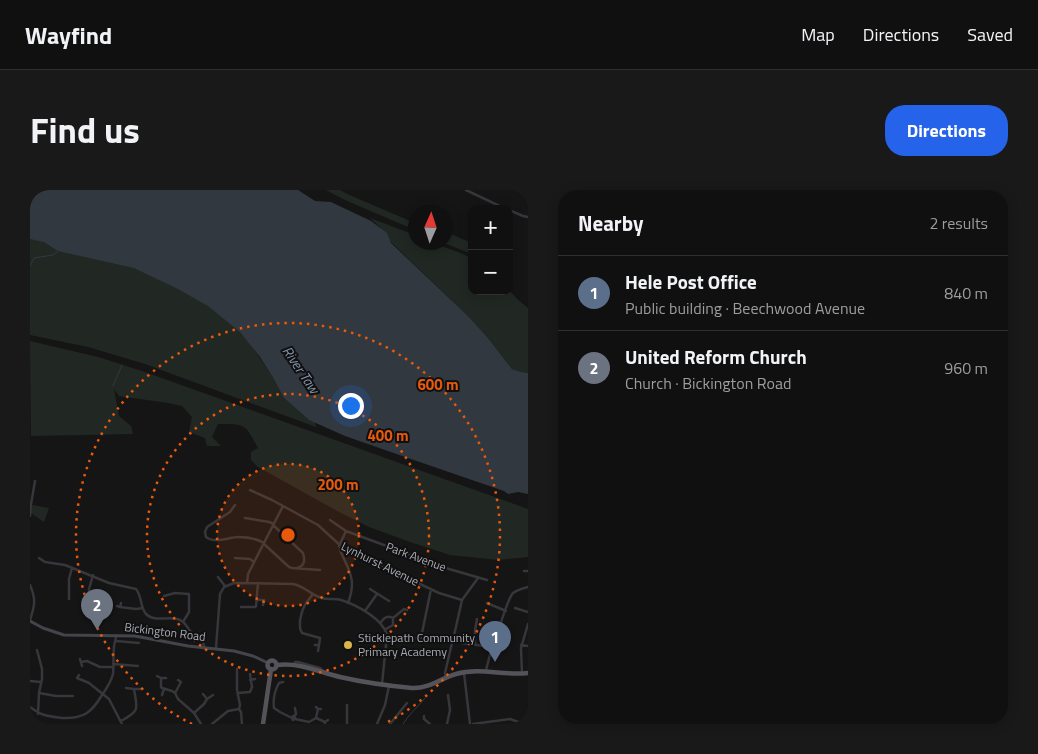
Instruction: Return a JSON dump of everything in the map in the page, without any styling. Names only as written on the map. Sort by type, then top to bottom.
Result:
[{"type":"main road","name":"Bickington Road","points":[[30,621],[43,628],[64,635],[135,636],[188,646],[234,651],[253,656],[268,663]]},
{"type":"main road","points":[[263,724],[271,670],[268,668],[268,663],[272,660],[277,665]]},
{"type":"main road","points":[[271,670],[275,669],[277,665],[294,665],[341,678],[417,688],[463,672],[486,670],[505,673],[525,673]]},
{"type":"street","points":[[466,190],[499,205]]},
{"type":"street","points":[[513,211],[528,217]]},
{"type":"street","points":[[30,516],[35,481]]},
{"type":"street","name":"Lynhurst Avenue","points":[[250,490],[318,525],[345,549],[431,589],[462,600]]},
{"type":"street","points":[[235,505],[228,514],[207,527],[205,534],[208,539],[240,537],[258,540],[264,543],[289,567],[320,570]]},
{"type":"street","points":[[247,583],[248,574],[283,506]]},
{"type":"street","points":[[245,518],[269,522],[303,553],[303,563],[301,567],[296,568]]},
{"type":"street","name":"Park Avenue","points":[[330,520],[346,531],[449,569],[487,580]]},
{"type":"street","points":[[346,531],[340,550],[351,573],[353,582],[348,603]]},
{"type":"street","points":[[342,555],[345,549]]},
{"type":"street","points":[[39,558],[45,562],[65,565],[109,583],[136,589],[139,592],[145,613],[155,619],[179,619],[202,640],[204,647]]},
{"type":"street","points":[[235,558],[254,562]]},
{"type":"street","points":[[70,599],[69,579],[72,568]]},
{"type":"street","points":[[89,601],[89,588],[93,575]]},
{"type":"street","points":[[218,577],[225,586]]},
{"type":"street","points":[[446,677],[445,673],[462,600],[478,578]]},
{"type":"street","points":[[216,648],[220,594],[225,586],[234,583],[298,585],[323,598],[337,599],[348,603],[365,611],[381,622],[386,629],[388,639],[382,684]]},
{"type":"street","points":[[30,584],[35,596],[35,602],[30,621]]},
{"type":"street","points":[[241,607],[256,606],[258,584]]},
{"type":"street","points":[[486,670],[500,624],[512,594],[528,587]]},
{"type":"street","points":[[370,589],[388,601]]},
{"type":"street","points":[[421,638],[431,589]]},
{"type":"street","points":[[164,596],[175,592],[189,594],[189,612],[183,622]]},
{"type":"street","points":[[314,594],[304,605],[300,627],[302,634],[319,637],[318,651]]},
{"type":"street","points":[[365,611],[377,594]]},
{"type":"street","points":[[257,600],[264,599],[264,605]]},
{"type":"street","points":[[121,603],[119,606],[143,608]]},
{"type":"street","points":[[487,603],[506,611]]},
{"type":"street","points":[[515,608],[528,612]]},
{"type":"street","points":[[381,622],[386,617],[393,618],[404,609],[406,610]]},
{"type":"street","points":[[386,629],[393,625],[393,618]]},
{"type":"street","points":[[475,644],[477,619]]},
{"type":"street","points":[[525,673],[522,645],[528,624]]},
{"type":"street","points":[[405,635],[493,646]]},
{"type":"street","points":[[30,707],[38,714],[65,718],[87,714],[92,710],[111,678],[116,636]]},
{"type":"street","points":[[116,641],[139,644]]},
{"type":"street","points":[[522,645],[528,646]]},
{"type":"street","points":[[37,650],[42,669],[38,714]]},
{"type":"street","points":[[81,662],[87,661],[100,667],[138,666]]},
{"type":"street","points":[[237,669],[239,674],[237,680],[239,709],[242,712],[242,724]]},
{"type":"street","points":[[463,672],[471,724],[507,719],[524,724]]},
{"type":"street","points":[[238,693],[250,692],[252,687],[250,674]]},
{"type":"street","points":[[157,676],[166,678]]},
{"type":"street","points":[[77,678],[88,683],[109,699],[122,722],[135,712],[134,689]]},
{"type":"street","points":[[161,678],[161,686],[175,693],[178,699],[194,712],[201,724]]},
{"type":"street","points":[[250,680],[255,679]]},
{"type":"street","points":[[30,681],[41,682]]},
{"type":"street","points":[[175,693],[181,681]]},
{"type":"street","points":[[280,682],[276,689],[274,708],[293,718],[309,722],[316,718],[318,708]]},
{"type":"street","points":[[377,724],[385,705],[390,685]]},
{"type":"street","points":[[126,688],[141,689]]},
{"type":"street","points":[[162,695],[164,689]]},
{"type":"street","points":[[39,693],[73,696]]},
{"type":"street","points":[[203,694],[207,699]]},
{"type":"street","points":[[194,712],[213,695]]},
{"type":"street","points":[[447,724],[450,710],[448,697]]},
{"type":"street","points":[[346,724],[347,705]]},
{"type":"street","points":[[390,724],[407,705]]},
{"type":"street","points":[[291,724],[296,714],[295,708]]},
{"type":"street","points":[[212,724],[228,711],[239,709]]},
{"type":"street","points":[[316,718],[326,722]]},
{"type":"street","points":[[423,718],[430,724]]},
{"type":"street","points":[[507,719],[507,724]]},
{"type":"shaded area","points":[[30,190],[210,190],[255,351],[284,398],[309,420],[315,422],[316,427],[145,364],[88,347],[30,335]]},
{"type":"shaded area","points":[[326,190],[340,190],[408,220],[408,227]]},
{"type":"shaded area","points":[[299,194],[382,229],[370,218],[408,232],[408,250],[452,250],[468,257],[468,295],[513,294],[528,308],[528,373],[512,369],[468,316],[390,241],[385,242]]},
{"type":"shaded area","points":[[453,235],[468,241],[468,252],[453,247]]},
{"type":"shaded area","points":[[30,341],[98,357],[145,372],[528,509],[528,557],[499,560],[450,555],[369,527],[258,467],[251,460],[251,452],[258,448],[244,427],[234,424],[218,424],[212,437],[221,446],[207,446],[205,438],[189,432],[192,417],[182,406],[119,396],[114,389],[119,416],[131,426],[133,434],[31,436]]},
{"type":"shaded area","points":[[32,505],[49,508],[44,522],[31,513]]},
{"type":"water","name":"River Taw","points":[[30,190],[298,190],[315,201],[331,202],[371,221],[387,233],[391,243],[468,316],[512,369],[528,373],[528,494],[518,492],[508,494],[345,436],[309,420],[284,398],[260,357],[240,332],[208,306],[134,268],[58,251],[44,242],[30,239]]},
{"type":"waterway","points":[[30,266],[34,258],[53,255],[58,251]]},
{"type":"waterway","points":[[113,386],[122,365]]},
{"type":"waterway","points":[[403,724],[425,698]]},
{"type":"place","name":"United Reform Church","points":[[97,630]]},
{"type":"place","name":"Sticklepath Community Primary Academy","points":[[348,645]]},
{"type":"place","name":"Hele Post Office","points":[[495,662]]}]
